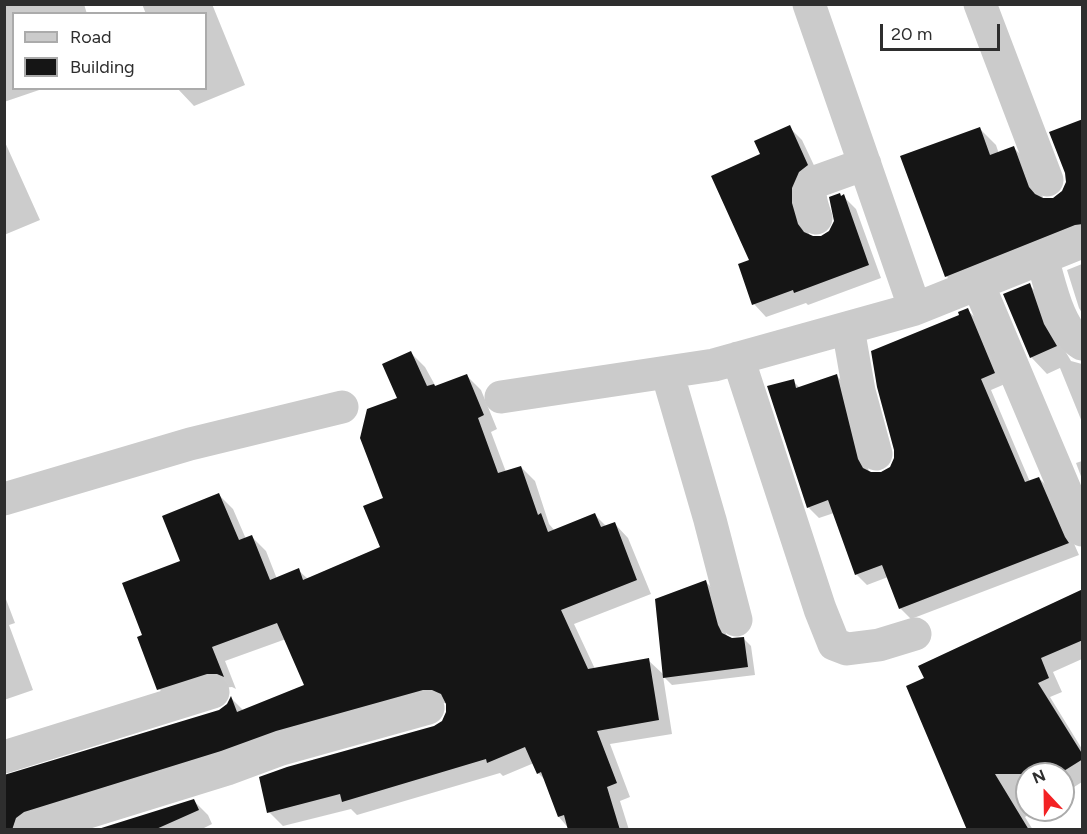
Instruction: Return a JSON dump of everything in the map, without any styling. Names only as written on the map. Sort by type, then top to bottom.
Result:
[{"type":"street","points":[[809,4],[915,309]]},
{"type":"street","points":[[980,4],[1047,180]]},
{"type":"street","points":[[816,218],[810,195],[810,188],[815,182],[865,164]]},
{"type":"street","points":[[501,398],[714,366],[915,309],[1083,242]]},
{"type":"street","points":[[1042,258],[1062,319],[1072,338],[1083,344]]},
{"type":"street","points":[[978,284],[1083,530]]},
{"type":"street","points":[[848,328],[859,391],[876,454]]},
{"type":"street","points":[[738,358],[820,609],[834,644],[847,649],[879,645],[915,634]]},
{"type":"street","points":[[667,372],[736,620]]},
{"type":"street","points":[[4,499],[190,444],[342,406]]},
{"type":"street","points":[[4,757],[213,692]]},
{"type":"street","points":[[30,830],[227,769],[281,749],[428,708]]},
{"type":"building","points":[[1083,119],[1083,224],[1075,225],[945,277],[900,156],[980,127],[990,155],[1014,146],[1029,187],[1043,198],[1053,198],[1062,191],[1066,182],[1065,173],[1049,132]]},
{"type":"building","points":[[790,125],[808,165],[799,172],[792,188],[792,203],[798,224],[804,232],[813,236],[821,236],[829,231],[834,221],[829,197],[844,194],[869,265],[794,293],[793,290],[752,305],[738,264],[749,260],[711,176],[760,154],[754,141]]},
{"type":"building","points":[[1030,283],[1044,324],[1057,346],[1030,358],[1003,294]]},
{"type":"building","points":[[968,308],[995,373],[981,379],[1025,482],[1039,477],[1069,543],[899,609],[882,565],[855,575],[828,500],[807,508],[767,386],[794,379],[796,388],[837,374],[858,459],[863,468],[871,472],[881,472],[890,467],[894,458],[894,450],[877,387],[871,351],[959,315],[958,312]]},
{"type":"building","points":[[411,351],[427,386],[434,384],[435,386],[467,374],[484,415],[478,418],[498,473],[521,466],[538,515],[541,513],[548,532],[595,513],[601,527],[615,522],[637,580],[561,610],[588,669],[649,658],[659,720],[597,731],[617,783],[607,787],[620,830],[568,830],[564,815],[558,817],[541,772],[537,774],[525,747],[487,763],[486,759],[342,802],[340,794],[267,813],[259,777],[434,726],[442,721],[446,712],[446,704],[441,694],[432,690],[423,690],[276,731],[221,751],[24,812],[16,818],[12,830],[4,830],[4,775],[219,710],[227,704],[231,696],[237,712],[304,685],[277,623],[212,647],[224,677],[207,674],[157,690],[137,637],[142,635],[122,583],[180,561],[162,516],[219,493],[239,540],[252,535],[270,580],[299,568],[303,580],[380,547],[363,506],[383,498],[360,438],[367,409],[397,398],[382,364]]},
{"type":"building","points":[[706,580],[722,633],[732,638],[744,637],[748,667],[663,678],[655,599]]},
{"type":"building","points":[[1083,589],[1083,640],[1041,658],[1049,678],[1038,683],[1083,755],[1083,759],[1075,764],[1075,762],[1015,762],[1015,774],[995,774],[1015,807],[1015,822],[1024,822],[1029,830],[967,830],[906,686],[924,678],[918,666]]},
{"type":"building","points":[[194,799],[199,810],[154,830],[95,830]]}]
